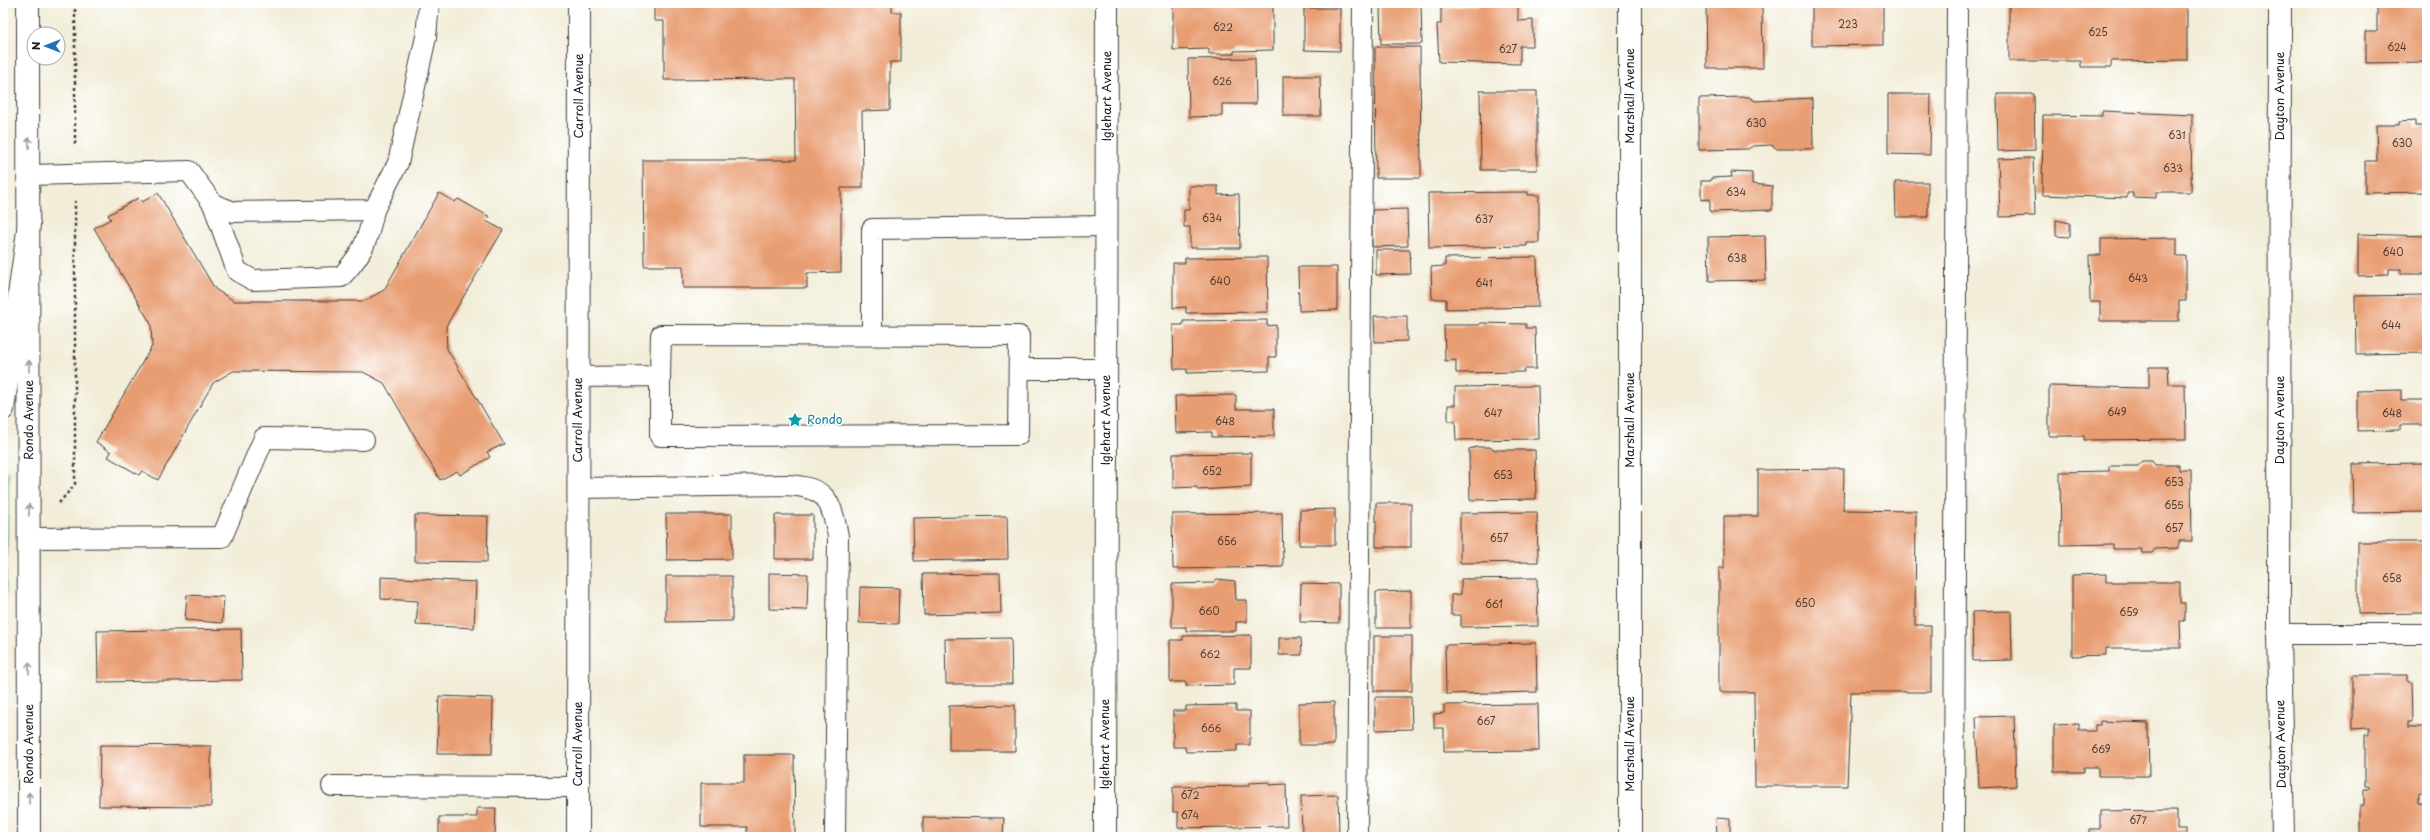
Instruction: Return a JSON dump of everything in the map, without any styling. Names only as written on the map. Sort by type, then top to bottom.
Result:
[{"type":"main road","name":"Rondo Avenue","points":[[28,3],[29,837]]},
{"type":"main road","name":"Carroll Avenue","points":[[578,837],[579,3]]},
{"type":"main road","name":"Iglehart Avenue","points":[[1105,837],[1107,3]]},
{"type":"main road","name":"Marshall Avenue","points":[[1630,3],[1630,837]]},
{"type":"main road","name":"Dayton Avenue","points":[[2280,3],[2279,634],[2283,837]]},
{"type":"main road","points":[[3,409],[29,224]]},
{"type":"lane","points":[[29,175],[189,171],[213,204],[237,271],[253,280],[341,277],[355,262],[368,240],[374,210],[398,163],[426,37],[429,3]]},
{"type":"lane","points":[[1357,837],[1362,3]]},
{"type":"lane","points":[[1954,837],[1957,3]]},
{"type":"lane","points":[[213,204],[234,212],[374,210]]},
{"type":"lane","points":[[872,335],[872,229],[1107,226]]},
{"type":"lane","points":[[661,335],[872,335],[1019,336],[1018,435],[660,436],[661,335]]},
{"type":"lane","points":[[1019,369],[1106,368]]},
{"type":"lane","points":[[578,377],[660,376]]},
{"type":"lane","points":[[29,538],[222,537],[264,438],[364,440]]},
{"type":"lane","points":[[578,488],[786,485],[817,490],[826,499],[833,509],[838,536],[835,837]]},
{"type":"lane","points":[[2279,634],[2427,634]]},
{"type":"lane","points":[[332,786],[578,787]]},
{"type":"path","points":[[75,3],[75,484]]},
{"type":"green space","points":[[9,472],[3,701],[3,486],[4,473]]},
{"type":"building","points":[[654,3],[892,3],[892,12],[901,12],[901,62],[890,62],[890,110],[862,111],[863,188],[841,188],[841,272],[807,273],[807,288],[683,288],[683,266],[644,266],[643,160],[796,160],[795,79],[664,80],[664,21],[654,21]]},
{"type":"building","points":[[1173,3],[1273,4],[1273,50],[1234,51],[1234,54],[1209,54],[1209,49],[1173,50]]},
{"type":"building","points":[[1481,3],[1518,3],[1518,21],[1533,20],[1533,46],[1520,46],[1520,64],[1439,62],[1437,24],[1441,24],[1441,8],[1481,5]]},
{"type":"building","points":[[1706,3],[1762,3],[1763,68],[1707,68]]},
{"type":"building","points":[[1812,3],[1883,3],[1883,45],[1812,46]]},
{"type":"building","points":[[2009,3],[2187,3],[2187,60],[2111,61],[2111,67],[2081,67],[2081,61],[2009,61]]},
{"type":"building","points":[[2377,3],[2427,3],[2427,62],[2366,63],[2366,31],[2377,31]]},
{"type":"building","points":[[1421,5],[1422,44],[1381,44],[1380,6]]},
{"type":"building","points":[[1304,8],[1340,8],[1340,51],[1304,50]]},
{"type":"building","points":[[1375,47],[1420,47],[1421,178],[1376,178]]},
{"type":"building","points":[[1255,58],[1256,104],[1222,104],[1222,116],[1189,117],[1188,59]]},
{"type":"building","points":[[1283,76],[1320,76],[1321,116],[1283,116]]},
{"type":"building","points":[[1480,91],[1537,91],[1537,170],[1481,170]]},
{"type":"building","points":[[1888,94],[1931,94],[1930,155],[1888,154]]},
{"type":"building","points":[[1997,94],[2034,94],[2035,150],[1998,151]]},
{"type":"building","points":[[1749,97],[1755,101],[1812,98],[1813,149],[1777,149],[1772,145],[1753,146],[1748,149],[1699,150],[1699,98]]},
{"type":"building","points":[[2102,111],[2192,115],[2191,192],[2156,192],[2156,198],[2133,197],[2133,193],[2127,193],[2127,198],[2042,195],[2043,115],[2102,116]]},
{"type":"building","points":[[2415,121],[2415,126],[2427,126],[2427,192],[2365,193],[2365,161],[2377,161],[2376,125],[2399,125],[2399,122]]},
{"type":"building","points":[[2033,158],[2035,216],[2000,217],[1998,159]]},
{"type":"building","points":[[1731,172],[1752,173],[1752,184],[1772,186],[1772,210],[1710,212],[1710,199],[1701,200],[1701,181],[1711,181],[1711,178],[1732,177]]},
{"type":"building","points":[[1895,182],[1928,182],[1928,217],[1896,217]]},
{"type":"building","points":[[1189,186],[1218,186],[1218,195],[1239,194],[1240,248],[1190,248],[1190,227],[1184,227],[1184,210],[1189,210]]},
{"type":"building","points":[[1528,192],[1528,195],[1539,195],[1539,243],[1527,243],[1527,246],[1429,248],[1428,193]]},
{"type":"building","points":[[158,193],[215,289],[234,301],[364,301],[384,290],[439,193],[455,202],[458,199],[490,217],[486,221],[503,230],[446,326],[447,349],[504,444],[487,452],[490,457],[460,475],[457,471],[440,480],[384,383],[363,372],[233,371],[213,383],[158,480],[142,471],[139,475],[108,457],[111,452],[96,442],[152,346],[151,324],[94,228],[111,219],[108,215],[138,198],[142,202]]},
{"type":"building","points":[[1407,209],[1408,246],[1372,247],[1372,210]]},
{"type":"building","points":[[2056,220],[2070,223],[2070,237],[2056,236]]},
{"type":"building","points":[[2358,234],[2427,236],[2427,274],[2401,274],[2401,269],[2389,269],[2389,275],[2358,276]]},
{"type":"building","points":[[1765,236],[1766,280],[1709,281],[1708,237]]},
{"type":"building","points":[[2177,238],[2177,256],[2186,256],[2186,301],[2179,301],[2179,321],[2100,321],[2100,302],[2090,302],[2089,255],[2101,255],[2101,239]]},
{"type":"building","points":[[1376,250],[1410,250],[1411,274],[1376,275]]},
{"type":"building","points":[[1267,257],[1268,312],[1186,313],[1186,307],[1173,308],[1173,263],[1185,263],[1185,258]]},
{"type":"building","points":[[1537,257],[1538,307],[1446,309],[1446,299],[1432,299],[1431,267],[1445,266],[1445,258]]},
{"type":"building","points":[[1298,267],[1337,267],[1337,310],[1299,311]]},
{"type":"building","points":[[2427,295],[2427,353],[2356,354],[2355,296]]},
{"type":"building","points":[[1374,316],[1407,316],[1407,341],[1375,342]]},
{"type":"building","points":[[1267,320],[1267,326],[1276,325],[1276,357],[1269,357],[1269,371],[1187,373],[1187,369],[1174,369],[1173,325],[1183,325],[1183,321]]},
{"type":"building","points":[[1481,323],[1526,324],[1526,328],[1535,328],[1536,369],[1524,369],[1524,372],[1456,373],[1456,360],[1445,361],[1444,325],[1479,325]]},
{"type":"building","points":[[2149,367],[2168,367],[2169,384],[2185,384],[2186,439],[2084,440],[2084,436],[2049,436],[2049,386],[2149,388]]},
{"type":"building","points":[[1538,386],[1539,439],[1456,440],[1455,421],[1448,421],[1448,405],[1455,405],[1455,387]]},
{"type":"building","points":[[2401,390],[2401,400],[2426,400],[2426,425],[2400,425],[2400,430],[2357,431],[2357,391]]},
{"type":"building","points":[[1236,395],[1236,409],[1274,409],[1274,436],[1212,437],[1212,432],[1176,433],[1175,396]]},
{"type":"building","points":[[1489,447],[1496,450],[1535,450],[1536,499],[1470,500],[1469,449]]},
{"type":"building","points":[[1251,453],[1251,487],[1197,490],[1197,487],[1173,488],[1173,454]]},
{"type":"building","points":[[2142,461],[2152,461],[2155,465],[2179,465],[2179,470],[2191,470],[2192,541],[2179,541],[2179,548],[2155,549],[2152,553],[2142,553],[2141,549],[2113,549],[2113,544],[2061,545],[2060,472],[2109,471],[2109,466],[2138,466]]},
{"type":"building","points":[[2427,463],[2427,512],[2354,513],[2353,464]]},
{"type":"building","points":[[1844,469],[1843,510],[1916,511],[1915,625],[1931,625],[1931,692],[1851,692],[1847,786],[1755,786],[1754,692],[1719,692],[1719,568],[1724,568],[1724,516],[1758,516],[1758,470]]},
{"type":"building","points":[[1376,503],[1411,503],[1411,547],[1376,547]]},
{"type":"building","points":[[1335,509],[1335,545],[1299,545],[1300,510]]},
{"type":"building","points":[[1537,512],[1538,562],[1460,563],[1460,513]]},
{"type":"building","points":[[1282,513],[1283,567],[1173,569],[1172,514]]},
{"type":"building","points":[[666,514],[732,514],[732,559],[667,560]]},
{"type":"building","points":[[415,515],[488,516],[487,562],[415,561]]},
{"type":"building","points":[[775,515],[813,515],[813,559],[775,559]]},
{"type":"building","points":[[1007,516],[1008,559],[914,561],[913,518]]},
{"type":"building","points":[[2358,542],[2427,542],[2427,613],[2358,614]]},
{"type":"building","points":[[769,573],[808,574],[807,610],[769,609]]},
{"type":"building","points":[[1000,573],[1001,613],[924,615],[923,574]]},
{"type":"building","points":[[2106,574],[2106,582],[2180,582],[2180,603],[2185,603],[2185,621],[2180,621],[2181,648],[2106,648],[2106,655],[2072,656],[2072,575]]},
{"type":"building","points":[[666,576],[732,576],[732,621],[666,622]]},
{"type":"building","points":[[381,577],[476,582],[474,628],[416,625],[418,601],[381,599]]},
{"type":"building","points":[[1537,578],[1538,626],[1461,627],[1461,615],[1451,615],[1451,595],[1461,594],[1461,579]]},
{"type":"building","points":[[1217,579],[1235,581],[1236,600],[1247,600],[1247,622],[1236,622],[1236,631],[1186,631],[1186,627],[1172,627],[1172,584],[1212,583]]},
{"type":"building","points":[[1301,583],[1339,584],[1339,623],[1300,622]]},
{"type":"building","points":[[860,587],[899,588],[898,624],[859,623]]},
{"type":"building","points":[[1411,591],[1411,628],[1376,628],[1376,592]]},
{"type":"building","points":[[187,595],[224,597],[222,623],[185,620]]},
{"type":"building","points":[[2011,611],[2012,660],[1973,661],[1972,612]]},
{"type":"building","points":[[241,629],[242,680],[98,682],[97,631]]},
{"type":"building","points":[[1251,635],[1251,668],[1234,668],[1234,685],[1186,686],[1186,682],[1170,682],[1170,640],[1183,640],[1183,636]]},
{"type":"building","points":[[1374,636],[1412,636],[1412,691],[1374,691]]},
{"type":"building","points":[[1011,638],[1012,684],[946,684],[945,639]]},
{"type":"building","points":[[1279,638],[1301,638],[1302,655],[1279,655]]},
{"type":"building","points":[[1536,643],[1537,692],[1446,694],[1445,645]]},
{"type":"building","points":[[2352,675],[2407,675],[2407,682],[2411,682],[2412,722],[2408,722],[2408,727],[2427,727],[2427,792],[2419,792],[2419,803],[2427,803],[2427,837],[2360,837],[2360,805],[2364,805],[2364,790],[2369,790],[2369,786],[2365,786],[2365,735],[2369,735],[2369,728],[2352,729]]},
{"type":"building","points":[[439,696],[493,698],[492,754],[437,754]]},
{"type":"building","points":[[1375,697],[1411,697],[1412,729],[1375,730]]},
{"type":"building","points":[[1334,702],[1334,745],[1299,745],[1299,703]]},
{"type":"building","points":[[1538,704],[1539,751],[1444,752],[1444,728],[1434,728],[1434,714],[1444,713],[1444,705]]},
{"type":"building","points":[[1015,705],[1015,751],[949,751],[949,706]]},
{"type":"building","points":[[1236,705],[1236,711],[1250,711],[1250,745],[1237,745],[1237,751],[1186,752],[1185,747],[1173,747],[1173,711],[1186,711],[1186,706]]},
{"type":"building","points":[[2014,716],[2016,786],[1979,788],[1976,717]]},
{"type":"building","points":[[2100,721],[2148,723],[2149,776],[2098,776],[2098,767],[2084,767],[2084,772],[2054,772],[2054,725],[2079,724],[2079,731],[2095,731],[2095,725],[2100,725]]},
{"type":"building","points":[[100,745],[211,746],[211,807],[99,806]]},
{"type":"building","points":[[744,755],[794,755],[795,834],[747,834],[747,827],[701,827],[701,783],[744,783]]},
{"type":"building","points":[[1269,782],[1269,785],[1286,784],[1287,826],[1178,828],[1178,812],[1173,812],[1173,787],[1249,786],[1249,783]]},
{"type":"building","points":[[1338,795],[1339,835],[1302,836],[1301,796]]},
{"type":"building","points":[[477,808],[496,808],[495,837],[439,837],[439,817],[477,817]]},
{"type":"building","points":[[2177,810],[2177,829],[2186,829],[2186,837],[2089,837],[2089,829],[2100,829],[2100,811]]},
{"type":"building","points":[[923,817],[1004,818],[1003,837],[923,837]]},
{"type":"building","points":[[1716,818],[1730,819],[1730,836],[1717,835]]},
{"type":"place","name":"Rondo","points":[[795,420]]}]
